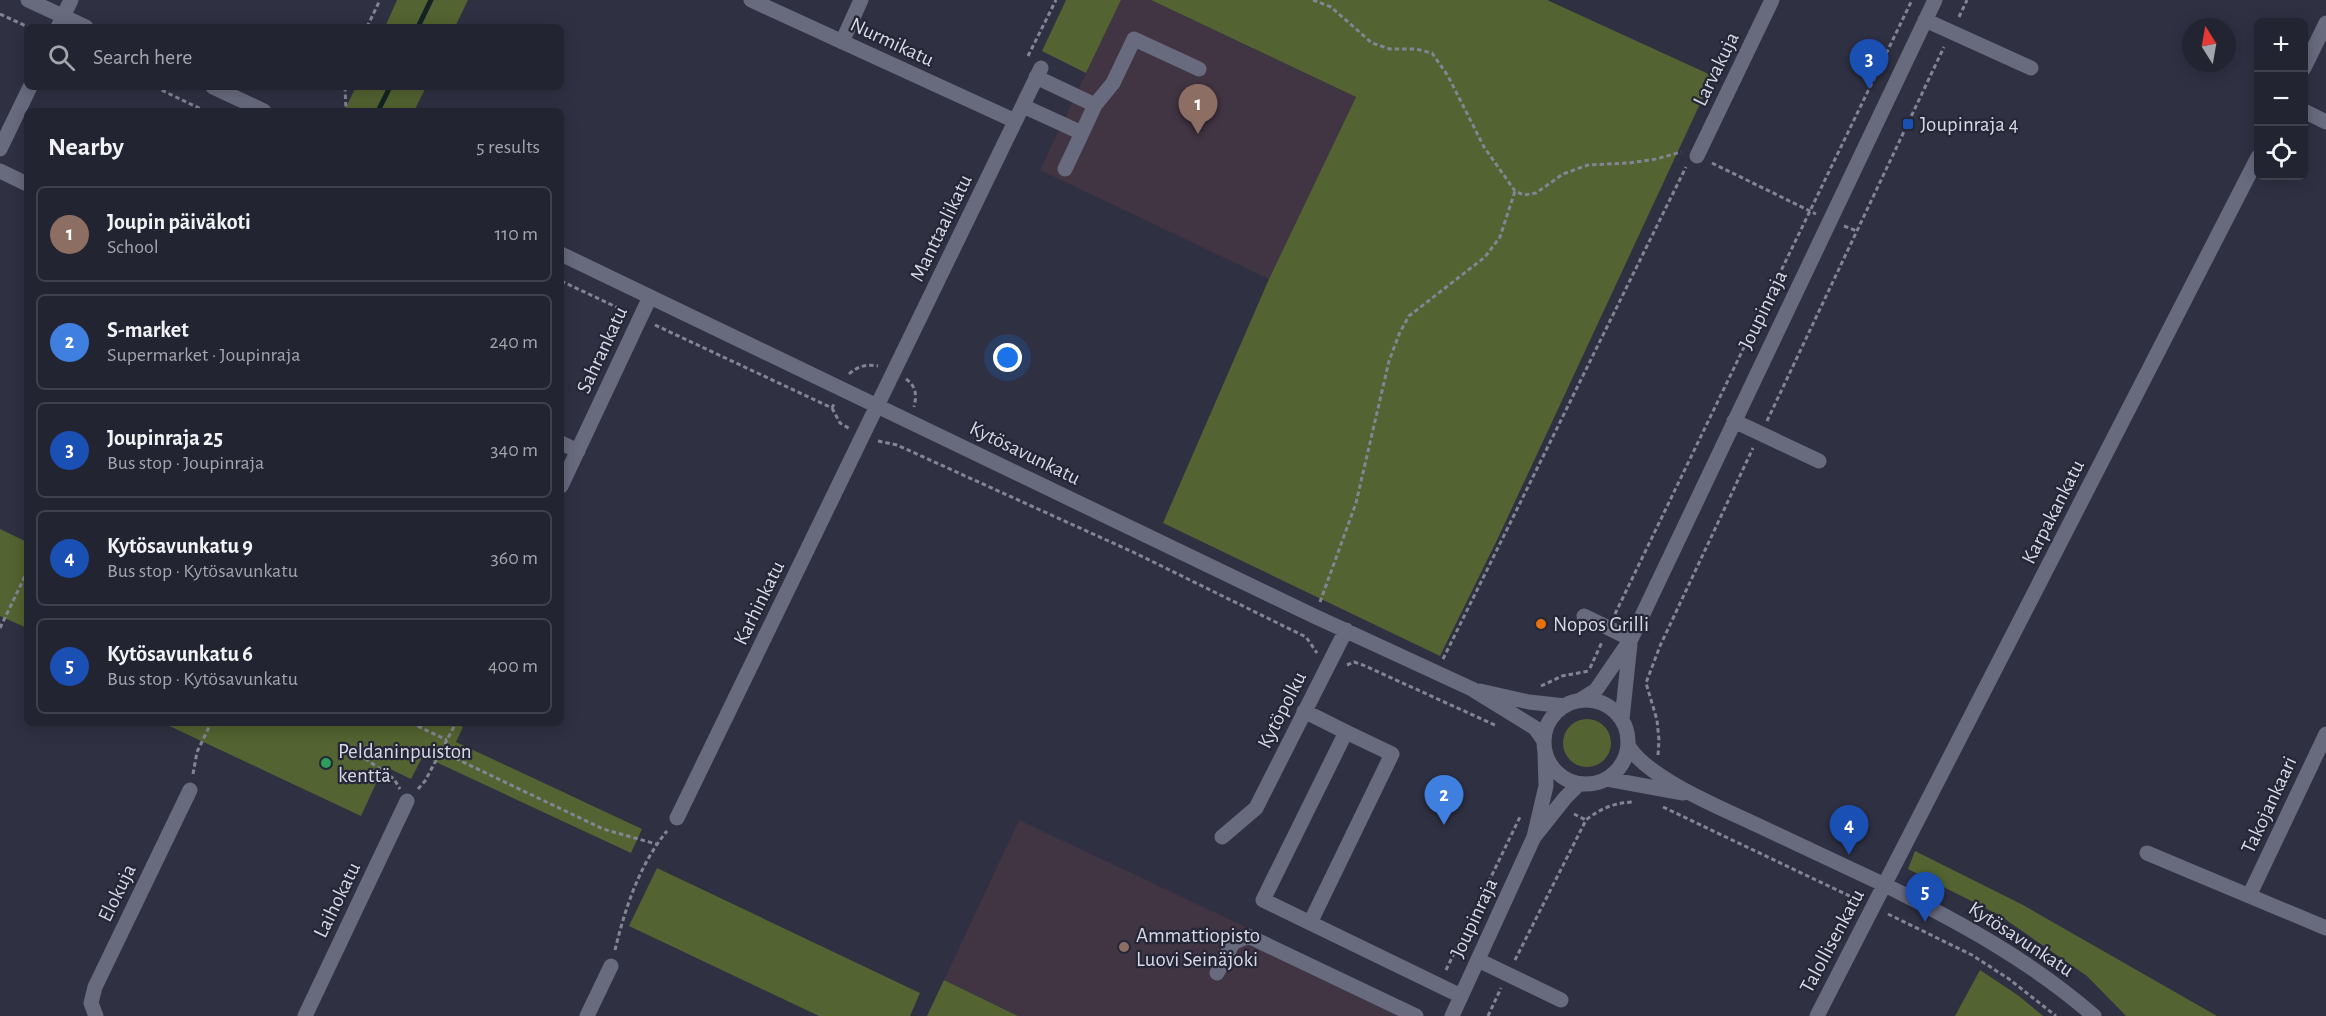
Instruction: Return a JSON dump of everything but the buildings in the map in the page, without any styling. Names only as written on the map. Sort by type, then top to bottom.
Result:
[{"type":"street","points":[[28,0],[61,22],[71,0]]},
{"type":"street","points":[[842,42],[861,0]]},
{"type":"street","name":"Larvakuja","points":[[1692,153],[1772,0]]},
{"type":"street","name":"Joupinraja","points":[[1580,700],[1596,690],[1631,639],[1935,0]]},
{"type":"street","name":"Nurmikatu","points":[[756,1],[1015,121]]},
{"type":"street","points":[[1926,20],[2031,68]]},
{"type":"street","points":[[2308,60],[2326,23]]},
{"type":"street","points":[[1065,169],[1095,105],[1113,82],[1134,39],[1199,69]]},
{"type":"street","name":"Manttaalikatu","points":[[878,406],[1038,73],[1095,105]]},
{"type":"street","points":[[0,149],[29,90]]},
{"type":"street","points":[[219,90],[258,108]]},
{"type":"street","points":[[1023,106],[1082,133]]},
{"type":"street","points":[[2308,113],[2326,122]]},
{"type":"street","name":"Karpakankatu","points":[[1885,885],[2254,167]]},
{"type":"street","points":[[0,171],[24,183]]},
{"type":"street","name":"Kytösavunkatu","points":[[564,255],[1314,616],[1472,689],[1535,728],[1545,747]]},
{"type":"street","name":"Sahrankatu","points":[[564,480],[650,297]]},
{"type":"street","name":"Karhinkatu","points":[[677,818],[878,406]]},
{"type":"street","points":[[1734,421],[1819,461]]},
{"type":"street","points":[[564,444],[578,451]]},
{"type":"street","points":[[1584,616],[1631,639]]},
{"type":"street","name":"Kytöpolku","points":[[1222,837],[1256,808],[1346,630]]},
{"type":"street","name":"Joupinraja","points":[[1622,719],[1631,639]]},
{"type":"street","name":"Kytösavunkatu","points":[[1472,689],[1529,702],[1565,706]]},
{"type":"street","points":[[1580,700],[1604,703],[1622,719],[1628,732],[1629,747],[1618,771],[1607,779],[1593,784],[1579,784],[1557,773],[1550,764],[1545,747],[1547,727],[1554,715],[1565,706],[1580,700]]},
{"type":"street","points":[[1304,711],[1392,754],[1310,923]]},
{"type":"street","points":[[1346,732],[1263,900],[1461,996]]},
{"type":"street","name":"Takojankaari","points":[[2250,894],[2326,734]]},
{"type":"street","name":"Joupinraja","points":[[1452,1016],[1534,837],[1546,786],[1545,747]]},
{"type":"street","name":"Kytösavunkatu","points":[[1629,747],[1637,759],[1693,795],[1885,885],[2019,958],[2094,1016]]},
{"type":"street","name":"Kytösavunkatu","points":[[1607,779],[1693,795]]},
{"type":"street","name":"Joupinraja","points":[[1534,837],[1579,784]]},
{"type":"street","name":"Elokuja","points":[[96,1016],[92,1003],[95,987],[190,790]]},
{"type":"street","name":"Laihokatu","points":[[305,1016],[407,801]]},
{"type":"street","points":[[2147,852],[2326,928]]},
{"type":"street","name":"Talollisenkatu","points":[[1817,1016],[1885,885]]},
{"type":"street","points":[[1217,973],[1233,943],[1248,936],[1416,1016]]},
{"type":"street","points":[[1478,960],[1561,1000]]},
{"type":"street","points":[[587,1016],[611,966]]},
{"type":"path","points":[[369,24],[380,0]]},
{"type":"path","points":[[1313,0],[1331,7],[1372,44],[1390,49],[1416,49],[1432,52],[1448,76],[1484,147],[1515,191],[1524,195],[1536,193],[1563,174],[1588,165],[1629,163],[1692,153],[1810,212]]},
{"type":"path","points":[[1589,671],[1912,0]]},
{"type":"path","points":[[1652,769],[1659,753],[1659,740],[1653,701],[1646,683],[1660,646],[1967,0]]},
{"type":"path","points":[[0,14],[24,25]]},
{"type":"path","points":[[161,90],[199,108]]},
{"type":"path","points":[[345,90],[346,108]]},
{"type":"path","points":[[1424,693],[1437,672],[1692,153]]},
{"type":"path","points":[[1314,616],[1356,503],[1389,361],[1400,332],[1409,316],[1485,257],[1500,237],[1515,191]]},
{"type":"path","points":[[564,282],[832,408],[840,423],[863,436],[897,445],[1135,553],[1306,637],[1318,655],[1330,661],[1341,666],[1354,662],[1363,665],[1502,728]]},
{"type":"path","points":[[832,408],[841,388]]},
{"type":"path","points":[[0,628],[24,578]]},
{"type":"path","points":[[1529,702],[1535,692],[1546,682],[1562,676],[1589,671],[1608,674]]},
{"type":"path","points":[[1626,679],[1646,683]]},
{"type":"path","points":[[190,790],[198,752],[210,726]]},
{"type":"path","points":[[417,726],[447,740]]},
{"type":"path","points":[[359,753],[394,779],[407,801],[426,781],[454,726]]},
{"type":"path","points":[[442,752],[603,829],[656,844]]},
{"type":"path","points":[[1488,1016],[1586,820],[1600,809],[1618,803],[1639,801],[1645,786]]},
{"type":"path","points":[[1660,805],[1972,954],[2009,979],[2056,1016]]},
{"type":"path","points":[[1439,986],[1521,815]]},
{"type":"path","points":[[611,966],[627,904],[656,844],[677,818]]},
{"type":"shaded area","points":[[1121,0],[1151,0],[1356,97],[1269,279],[1040,170]]},
{"type":"shaded area","name":"Ammattiopisto Luovi Seinäjoki","points":[[1019,820],[1419,1009],[1416,1016],[1018,1016],[944,980]]},
{"type":"green space","points":[[397,0],[468,0],[456,24],[386,24]]},
{"type":"green space","points":[[1066,0],[1121,0],[1086,73],[1042,51]]},
{"type":"green space","points":[[1151,0],[1547,0],[1713,76],[1498,538],[1440,656],[1163,523],[1269,279],[1356,97]]},
{"type":"green space","points":[[354,90],[424,90],[416,108],[346,108]]},
{"type":"green space","points":[[0,529],[24,541],[24,627],[0,616]]},
{"type":"green space","points":[[1587,719],[1604,726],[1611,743],[1604,760],[1587,767],[1570,760],[1563,743],[1570,726]]},
{"type":"green space","points":[[169,726],[461,726],[463,727],[456,742],[642,829],[631,853],[423,756],[411,779],[384,766],[361,816]]},
{"type":"green space","points":[[1915,851],[2023,905],[2217,1016],[2126,1016],[2087,976],[1999,915],[1908,869]]},
{"type":"green space","points":[[657,868],[920,993],[910,1016],[819,1016],[629,926]]},
{"type":"green space","points":[[1980,970],[2019,996],[2043,1016],[1955,1016]]},
{"type":"green space","points":[[944,980],[1018,1016],[927,1016]]},
{"type":"waterway","points":[[419,24],[431,0]]},
{"type":"waterway","points":[[380,108],[388,90]]},
{"type":"place","name":"Joupinraja 25","points":[[1869,89]]},
{"type":"place","name":"Joupinraja 4","points":[[1908,124]]},
{"type":"place","name":"Joupin päiväkoti","points":[[1198,134]]},
{"type":"place","name":"Nopos Grilli","points":[[1541,624]]},
{"type":"place","name":"Peldaninpuiston kenttä","points":[[326,763]]},
{"type":"place","name":"S-market","points":[[1444,825]]},
{"type":"place","name":"Kytösavunkatu 9","points":[[1849,855]]},
{"type":"place","name":"Kytösavunkatu 6","points":[[1925,922]]},
{"type":"place","name":"Ammattiopisto Luovi Seinäjoki","points":[[1124,947]]}]
